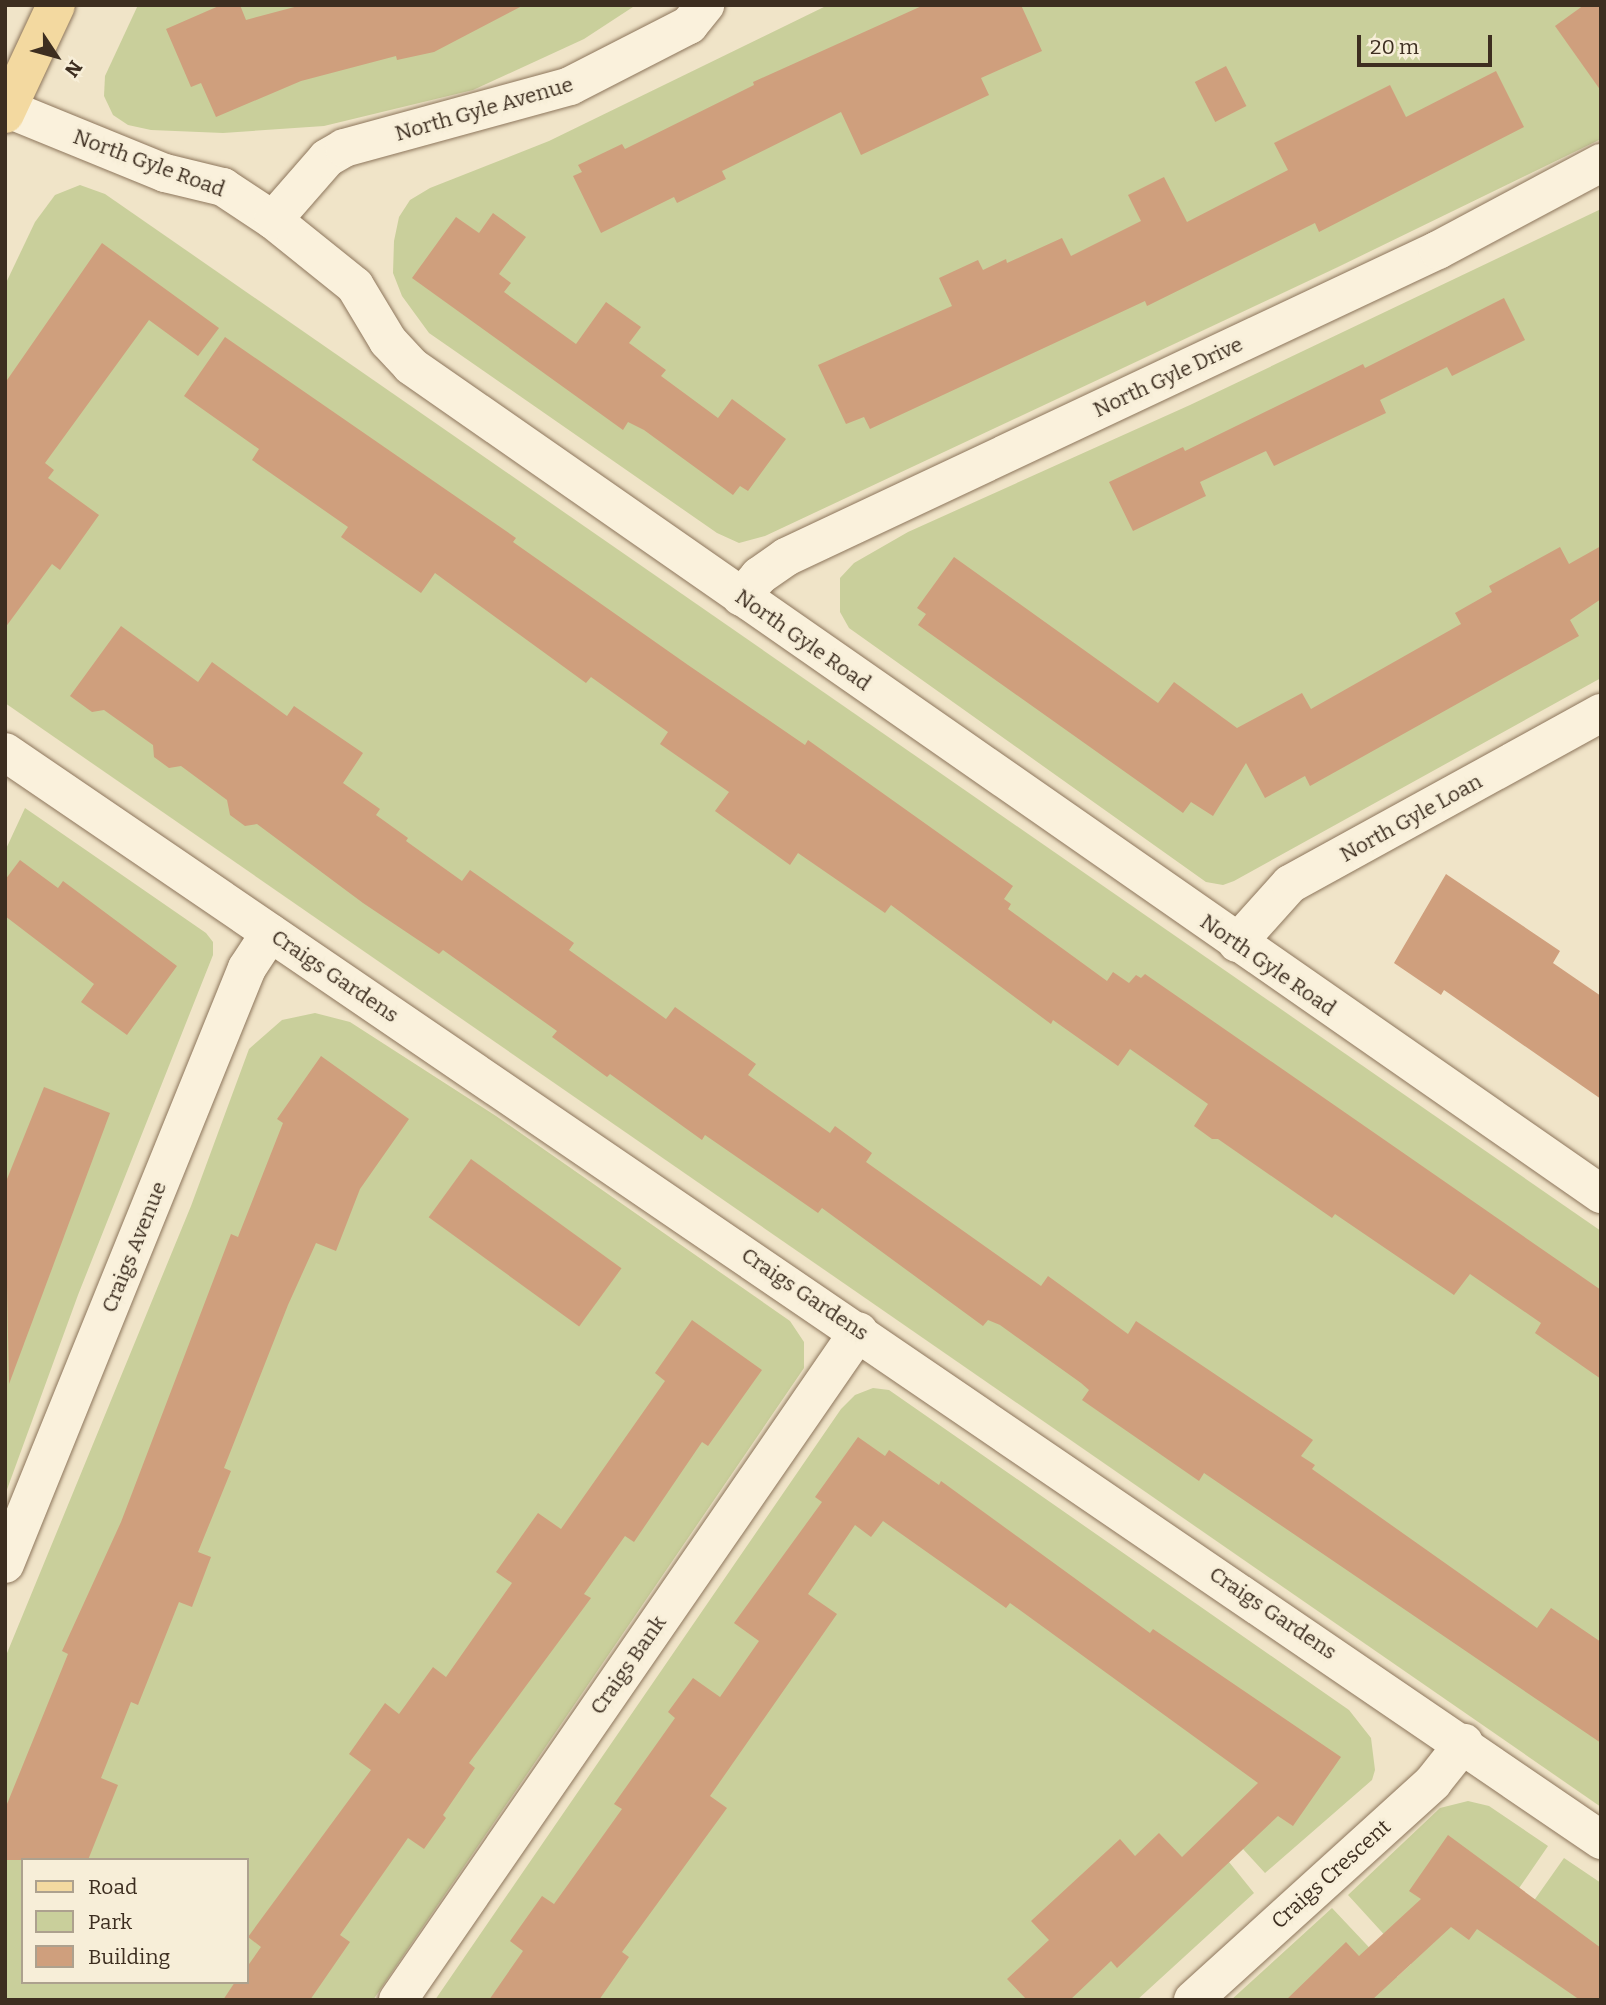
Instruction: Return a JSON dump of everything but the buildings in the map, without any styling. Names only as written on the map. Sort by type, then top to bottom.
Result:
[{"type":"main road","points":[[6,112],[56,5]]},
{"type":"street","name":"North Gyle Avenue","points":[[273,220],[327,158],[344,148],[570,86],[688,25],[705,5]]},
{"type":"street","name":"North Gyle Road","points":[[6,112],[165,173],[223,187],[273,220],[355,285],[388,341],[411,366],[1601,1194]]},
{"type":"street","name":"North Gyle Drive","points":[[741,597],[759,576],[786,557],[1438,250],[1601,163]]},
{"type":"street","name":"North Gyle Loan","points":[[1237,943],[1290,884],[1601,713]]},
{"type":"street","name":"Craigs Gardens","points":[[5,752],[1464,1742],[1601,1840]]},
{"type":"street","name":"Craigs Avenue","points":[[5,1564],[247,968],[270,933]]},
{"type":"street","name":"Craigs Bank","points":[[398,2000],[859,1331]]},
{"type":"street","name":"Craigs Crescent","points":[[1192,2000],[1433,1782],[1464,1742]]},
{"type":"green space","points":[[138,5],[636,5],[584,39],[473,90],[324,126],[223,133],[151,130],[128,125],[113,115],[104,96],[105,76]]},
{"type":"green space","points":[[828,5],[1601,5],[1601,139],[1338,267],[765,536],[739,543],[717,533],[429,333],[402,296],[393,273],[394,241],[399,217],[410,200],[430,188],[549,141]]},
{"type":"green space","points":[[80,185],[105,194],[1601,1231],[1601,1807],[5,703],[5,285],[35,222],[55,195]]},
{"type":"green space","points":[[1601,209],[1601,678],[1234,881],[1223,885],[1206,882],[849,628],[840,612],[840,578],[854,563],[908,532],[1190,405]]},
{"type":"green space","points":[[25,808],[206,933],[213,942],[213,955],[78,1295],[5,1495],[5,851]]},
{"type":"green space","points":[[315,1013],[350,1022],[496,1116],[790,1321],[804,1342],[804,1368],[373,2000],[5,2000],[5,1658],[191,1206],[249,1049],[282,1020]]},
{"type":"green space","points":[[873,1388],[889,1390],[1349,1710],[1371,1738],[1375,1770],[1372,1780],[1265,1873],[1243,1849],[1229,1862],[1254,1893],[1137,2000],[435,2000],[841,1409],[855,1395]]},
{"type":"green space","points":[[1468,1801],[1489,1806],[1548,1846],[1487,1935],[1502,1946],[1564,1858],[1601,1883],[1601,2000],[1231,2000],[1332,1908],[1397,1977],[1411,1964],[1348,1895],[1440,1808]]}]
